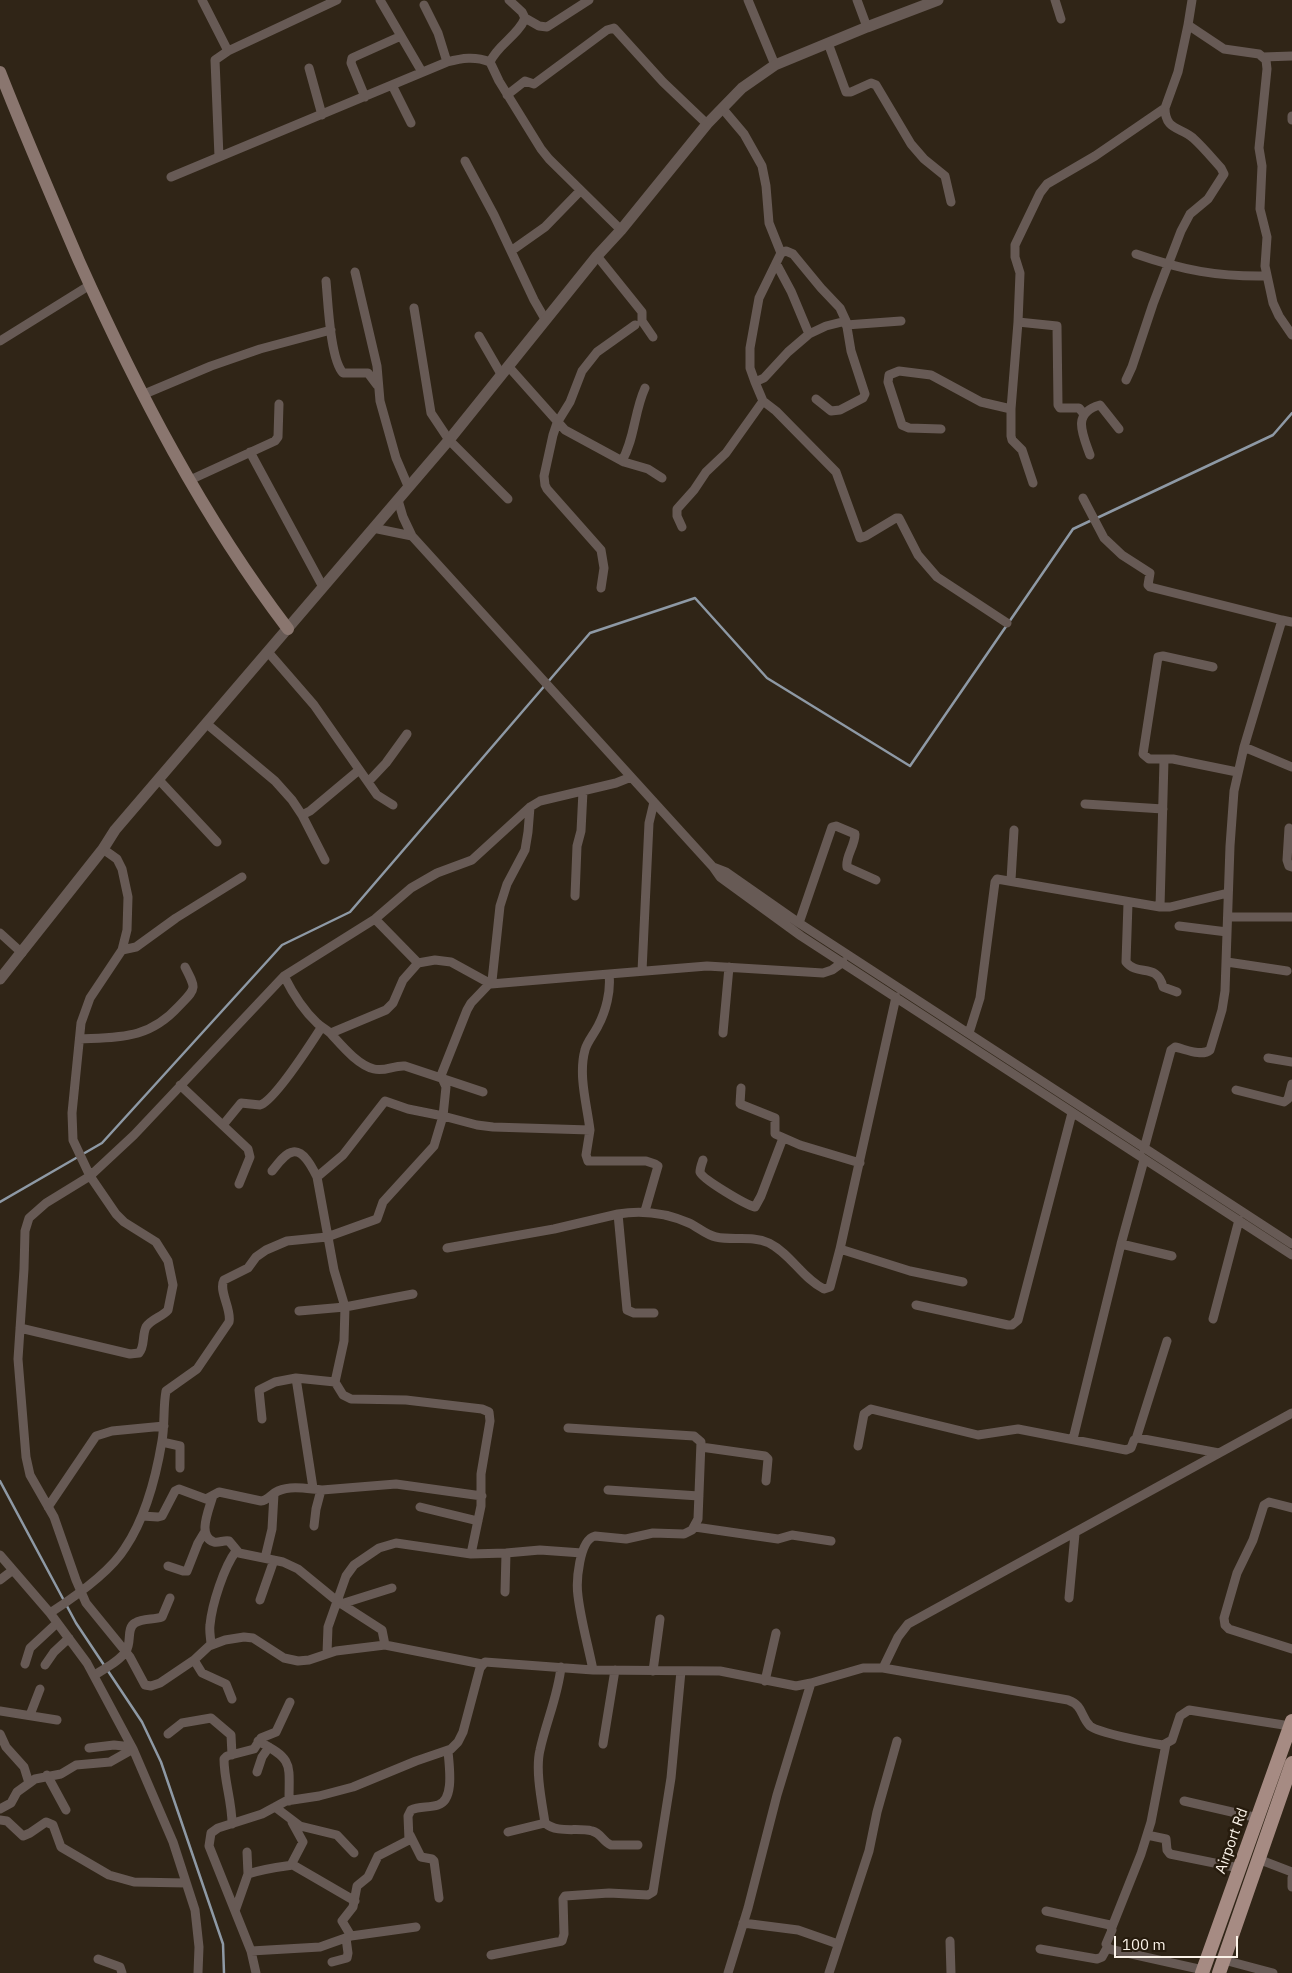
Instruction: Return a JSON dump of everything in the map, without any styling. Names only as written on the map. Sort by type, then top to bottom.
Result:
[{"type":"main road","points":[[0,72],[31,152],[90,285],[142,395],[190,480],[257,588],[288,629]]},
{"type":"main road","name":"Airport Rd","points":[[1202,1971],[1291,1723]]},
{"type":"main road","points":[[1221,1966],[1292,1763]]},
{"type":"street","points":[[202,0],[228,51]]},
{"type":"street","points":[[219,157],[214,64],[218,57],[337,0]]},
{"type":"street","points":[[380,0],[422,72]]},
{"type":"street","points":[[509,0],[522,12],[525,18],[539,26],[547,27],[590,0]]},
{"type":"street","points":[[748,0],[775,65]]},
{"type":"street","points":[[857,0],[866,27]]},
{"type":"street","points":[[0,979],[103,849],[115,830],[398,500],[597,256],[621,230],[722,108],[742,88],[775,65],[919,4],[938,0]]},
{"type":"street","points":[[1055,0],[1062,19]]},
{"type":"street","points":[[1126,380],[1181,231],[1190,214],[1208,199],[1224,174],[1221,168],[1193,138],[1170,124],[1165,115],[1165,108],[1178,72],[1192,0]]},
{"type":"street","points":[[424,5],[438,33],[447,62]]},
{"type":"street","points":[[490,62],[496,50],[520,28],[525,18]]},
{"type":"street","points":[[1188,25],[1224,48],[1251,52],[1263,57],[1292,56]]},
{"type":"street","points":[[507,95],[525,81],[534,84],[607,30],[614,28],[663,82],[707,124]]},
{"type":"street","points":[[365,97],[351,63],[352,58],[401,36]]},
{"type":"street","points":[[828,43],[846,92],[851,92],[871,83],[876,86],[911,144],[924,159],[945,176],[951,202]]},
{"type":"street","points":[[1263,57],[1267,65],[1259,140],[1262,166],[1259,196],[1260,209],[1267,237],[1264,261],[1273,303],[1292,336]]},
{"type":"street","points":[[171,177],[447,62],[472,58],[490,62]]},
{"type":"street","points":[[490,62],[507,95],[541,149],[621,230]]},
{"type":"street","points":[[309,68],[322,115]]},
{"type":"street","points":[[392,86],[411,123]]},
{"type":"street","points":[[722,108],[744,134],[762,166],[766,186],[769,223],[781,253],[763,286],[757,303],[750,348],[750,368],[763,402],[776,411],[836,472],[860,538],[898,517],[918,555],[937,577],[1006,623]]},
{"type":"street","points":[[1032,483],[1022,450],[1011,438],[1011,409],[1020,273],[1014,251],[1015,245],[1042,188],[1095,156],[1165,108]]},
{"type":"street","points":[[465,161],[545,319]]},
{"type":"street","points":[[511,251],[545,227],[580,190]]},
{"type":"street","points":[[781,253],[789,251],[793,254],[840,308],[846,323],[851,351],[864,397],[840,410],[831,412],[816,399]]},
{"type":"street","points":[[1136,254],[1168,265],[1225,276],[1267,276]]},
{"type":"street","points":[[597,256],[642,312],[642,321],[653,336]]},
{"type":"street","points":[[776,264],[791,291],[809,334]]},
{"type":"street","points":[[355,272],[377,366],[377,385],[380,401],[396,458],[408,486]]},
{"type":"street","points":[[326,281],[337,364],[341,371],[347,374],[368,373],[377,385]]},
{"type":"street","points":[[0,340],[90,285]]},
{"type":"street","points":[[414,308],[430,408],[448,440],[508,499]]},
{"type":"street","points":[[755,382],[764,378],[788,352],[809,334],[826,326],[846,323],[901,321]]},
{"type":"street","points":[[1018,322],[1054,324],[1057,326],[1058,405],[1060,408],[1078,408],[1084,414]]},
{"type":"street","points":[[601,588],[604,568],[600,550],[545,485],[544,476],[558,423],[570,402],[582,371],[590,359],[604,346],[635,325]]},
{"type":"street","points":[[142,395],[252,351],[331,330]]},
{"type":"street","points":[[479,336],[504,370],[571,434],[622,461],[648,469],[662,478]]},
{"type":"street","points":[[941,429],[909,428],[902,425],[888,382],[889,375],[899,371],[931,375],[980,402],[1011,409]]},
{"type":"street","points":[[622,461],[631,442],[633,423],[645,388]]},
{"type":"street","points":[[682,527],[677,516],[677,509],[694,490],[706,472],[726,453],[763,402]]},
{"type":"street","points":[[190,480],[275,441],[278,437],[279,404]]},
{"type":"street","points":[[1090,456],[1081,428],[1081,419],[1084,414],[1100,406],[1119,429]]},
{"type":"street","points":[[250,452],[323,587]]},
{"type":"street","points":[[1083,498],[1104,538],[1122,555],[1150,573],[1148,585],[1150,587],[1292,622]]},
{"type":"street","points":[[398,500],[402,517],[412,536],[713,867],[718,875],[836,967],[896,997],[1292,1255]]},
{"type":"street","points":[[373,528],[412,536]]},
{"type":"street","points":[[1144,1149],[1171,1050],[1175,1047],[1206,1054],[1210,1050],[1222,1010],[1227,962],[1231,821],[1238,772],[1282,620]]},
{"type":"street","points":[[268,652],[314,705],[377,795],[394,804]]},
{"type":"street","points":[[1213,667],[1163,656],[1158,657],[1143,752],[1146,758],[1176,760],[1238,772]]},
{"type":"street","points":[[207,724],[275,781],[292,800],[302,815],[325,860]]},
{"type":"street","points":[[368,782],[386,763],[407,734]]},
{"type":"street","points":[[1244,747],[1292,767]]},
{"type":"street","points":[[1160,907],[1164,760]]},
{"type":"street","points":[[302,815],[310,811],[359,770]]},
{"type":"street","points":[[631,777],[616,783],[545,799],[530,807],[472,860],[437,873],[410,888],[375,919],[284,976],[134,1135],[29,1218],[25,1231],[18,1367],[26,1457],[33,1482],[48,1507],[78,1593],[122,1656],[133,1663],[143,1683],[147,1686],[160,1683],[194,1660],[211,1645],[234,1638],[249,1637],[258,1641],[272,1652],[292,1660],[303,1661],[327,1653],[385,1645],[482,1664],[488,1662],[594,1670],[720,1671],[796,1686],[811,1684],[863,1668],[883,1668],[1068,1700],[1080,1707],[1087,1722],[1097,1730],[1159,1744],[1166,1744],[1172,1740],[1182,1714],[1190,1710],[1291,1723]]},
{"type":"street","points":[[159,780],[216,842]]},
{"type":"street","points":[[575,896],[576,852],[581,831],[582,790]]},
{"type":"street","points":[[642,971],[649,823],[654,802]]},
{"type":"street","points":[[1085,804],[1163,809]]},
{"type":"street","points":[[52,1612],[78,1593],[120,1556],[131,1538],[149,1496],[162,1442],[166,1391],[197,1369],[228,1322],[230,1316],[222,1286],[224,1280],[248,1268],[256,1257],[266,1250],[287,1241],[327,1237],[377,1219],[383,1202],[434,1146],[443,1116],[446,1087],[442,1073],[449,1051],[467,1010],[493,978],[500,906],[507,884],[525,850],[530,807]]},
{"type":"street","points":[[799,923],[832,827],[836,826],[855,834],[855,840],[846,863],[847,868],[876,880]]},
{"type":"street","points":[[1289,828],[1287,860],[1289,866],[1292,867]]},
{"type":"street","points":[[1011,880],[1014,830]]},
{"type":"street","points":[[20,1328],[135,1354],[141,1351],[147,1326],[168,1310],[173,1282],[165,1256],[156,1242],[124,1222],[116,1214],[89,1172],[73,1140],[72,1113],[81,1023],[90,998],[122,950],[127,930],[128,897],[122,869],[117,860],[103,849]]},
{"type":"street","points":[[713,867],[723,870],[799,923],[1292,1244]]},
{"type":"street","points":[[122,950],[136,947],[176,918],[242,877]]},
{"type":"street","points":[[969,1032],[980,998],[995,882],[1000,878],[1128,903],[1160,907],[1176,906],[1228,893]]},
{"type":"street","points":[[1128,903],[1126,962],[1131,967],[1158,975],[1162,980],[1163,988],[1177,992]]},
{"type":"street","points":[[1228,917],[1292,917]]},
{"type":"street","points":[[375,919],[418,963]]},
{"type":"street","points":[[1179,926],[1227,932]]},
{"type":"street","points":[[0,933],[22,953]]},
{"type":"street","points":[[331,1033],[386,1010],[393,1003],[403,980],[418,963],[436,960],[451,962],[490,984],[642,971],[664,971],[699,966],[818,973],[836,967]]},
{"type":"street","points":[[1227,962],[1287,971]]},
{"type":"street","points":[[80,1039],[120,1037],[147,1031],[158,1026],[193,991],[194,984],[185,967]]},
{"type":"street","points":[[723,1034],[729,967]]},
{"type":"street","points":[[609,974],[608,1000],[600,1023],[585,1049],[583,1060],[583,1079],[590,1130],[586,1155],[588,1161],[646,1162],[658,1166],[645,1212]]},
{"type":"street","points":[[284,976],[298,1002],[321,1028],[331,1033],[348,1052],[369,1068],[381,1070],[405,1066],[483,1092]]},
{"type":"street","points":[[447,1248],[554,1229],[618,1214],[645,1212],[689,1223],[714,1236],[752,1238],[768,1243],[824,1290],[830,1287],[860,1163],[896,997]]},
{"type":"street","points":[[223,1125],[241,1103],[260,1106],[270,1098],[303,1056],[321,1028]]},
{"type":"street","points":[[1268,1058],[1292,1062]]},
{"type":"street","points":[[1236,1090],[1284,1102],[1288,1099],[1292,1084]]},
{"type":"street","points":[[180,1085],[248,1149],[250,1157],[239,1184]]},
{"type":"street","points":[[741,1088],[740,1104],[775,1118],[774,1134],[860,1163]]},
{"type":"street","points":[[317,1177],[343,1155],[385,1101],[408,1109],[477,1125],[590,1130]]},
{"type":"street","points":[[916,1305],[1008,1325],[1012,1325],[1018,1320],[1072,1113]]},
{"type":"street","points":[[703,1160],[700,1170],[702,1175],[723,1190],[755,1207],[783,1138]]},
{"type":"street","points":[[272,1171],[287,1154],[298,1152],[312,1165],[317,1177],[327,1237],[345,1307],[344,1341],[335,1382],[343,1395],[351,1399],[406,1400],[486,1410],[490,1416],[482,1474],[482,1496],[471,1554]]},
{"type":"street","points":[[1073,1439],[1121,1244],[1144,1160]]},
{"type":"street","points":[[618,1214],[627,1310],[634,1313],[654,1313]]},
{"type":"street","points":[[1213,1319],[1239,1220]]},
{"type":"street","points":[[1121,1244],[1172,1256]]},
{"type":"street","points":[[840,1249],[910,1271],[963,1282]]},
{"type":"street","points":[[300,1311],[345,1307],[413,1294]]},
{"type":"street","points":[[858,1446],[864,1414],[871,1409],[978,1435],[1013,1428],[1126,1450],[1131,1448],[1136,1439],[1167,1341]]},
{"type":"street","points":[[262,1419],[259,1390],[275,1382],[296,1378],[335,1382]]},
{"type":"street","points":[[296,1378],[317,1489],[314,1526]]},
{"type":"street","points":[[883,1668],[898,1637],[908,1624],[1075,1534],[1292,1413]]},
{"type":"street","points":[[48,1507],[96,1436],[112,1431],[164,1426]]},
{"type":"street","points":[[568,1428],[694,1436],[700,1439],[701,1447],[698,1519],[695,1527],[689,1533],[653,1533],[626,1539],[595,1536],[587,1540],[582,1553],[577,1582],[578,1596],[594,1670]]},
{"type":"street","points":[[1136,1439],[1219,1453]]},
{"type":"street","points":[[162,1442],[180,1446],[180,1468]]},
{"type":"street","points":[[701,1447],[766,1456],[768,1460],[766,1481]]},
{"type":"street","points":[[142,1516],[158,1518],[162,1516],[175,1491],[179,1489],[206,1500],[219,1492],[261,1501],[286,1489],[396,1484],[482,1496]]},
{"type":"street","points":[[608,1490],[699,1496]]},
{"type":"street","points":[[260,1600],[270,1559],[274,1494]]},
{"type":"street","points":[[168,1566],[183,1571],[188,1570],[198,1543],[204,1533],[213,1496]]},
{"type":"street","points":[[1292,1508],[1269,1502],[1264,1505],[1253,1540],[1240,1566],[1224,1618],[1225,1625],[1229,1629],[1292,1649]]},
{"type":"street","points":[[420,1507],[478,1521]]},
{"type":"street","points":[[695,1527],[778,1539],[792,1535],[831,1540]]},
{"type":"street","points":[[204,1533],[216,1543],[224,1540],[229,1542],[240,1553],[270,1559],[298,1569],[339,1603],[382,1630],[385,1645]]},
{"type":"street","points":[[1069,1598],[1075,1534]]},
{"type":"street","points":[[327,1653],[328,1627],[339,1603],[346,1576],[354,1565],[385,1544],[396,1543],[471,1554],[540,1550],[582,1553]]},
{"type":"street","points":[[211,1645],[210,1628],[212,1613],[228,1562],[236,1550]]},
{"type":"street","points":[[505,1592],[506,1553]]},
{"type":"street","points":[[0,1555],[52,1612],[69,1638],[99,1672],[173,1842],[195,1910],[198,1932],[198,1973]]},
{"type":"street","points":[[0,1580],[13,1570]]},
{"type":"street","points":[[339,1603],[392,1588]]},
{"type":"street","points":[[99,1672],[122,1656],[130,1645],[132,1625],[139,1621],[162,1617],[170,1598]]},
{"type":"street","points":[[653,1671],[660,1619]]},
{"type":"street","points":[[24,1664],[30,1648],[57,1622]]},
{"type":"street","points":[[765,1681],[776,1633]]},
{"type":"street","points":[[45,1665],[54,1652],[69,1638]]},
{"type":"street","points":[[194,1660],[202,1673],[226,1684],[232,1699]]},
{"type":"street","points":[[256,1973],[251,1951],[208,1842],[211,1833],[214,1830],[262,1814],[289,1801],[319,1796],[353,1787],[416,1761],[448,1751],[456,1745],[463,1732],[482,1664]]},
{"type":"street","points":[[545,1823],[539,1766],[540,1751],[556,1698],[561,1667]]},
{"type":"street","points":[[603,1744],[615,1670]]},
{"type":"street","points":[[491,1955],[562,1941],[564,1934],[563,1899],[567,1896],[609,1893],[648,1895],[653,1892],[671,1778],[681,1671]]},
{"type":"street","points":[[728,1973],[776,1795],[811,1684]]},
{"type":"street","points":[[30,1715],[40,1689]]},
{"type":"street","points":[[232,1824],[232,1809],[226,1785],[225,1757],[254,1749],[258,1741],[265,1735],[278,1730],[290,1702]]},
{"type":"street","points":[[0,1711],[57,1720]]},
{"type":"street","points":[[168,1734],[182,1723],[211,1718],[231,1735],[232,1755]]},
{"type":"street","points":[[0,1734],[6,1747],[24,1767],[29,1783]]},
{"type":"street","points":[[258,1741],[282,1755],[287,1763],[289,1801]]},
{"type":"street","points":[[829,1973],[869,1851],[877,1812],[897,1741]]},
{"type":"street","points":[[1040,1949],[1097,1959],[1102,1958],[1147,1835],[1166,1744]]},
{"type":"street","points":[[90,1748],[114,1745],[133,1748]]},
{"type":"street","points":[[257,1772],[262,1757],[269,1747]]},
{"type":"street","points":[[1,1808],[11,1803],[17,1792],[29,1783],[47,1776],[61,1774],[76,1766],[110,1762],[133,1748]]},
{"type":"street","points":[[439,1898],[434,1861],[421,1858],[410,1835],[408,1816],[411,1810],[444,1803],[448,1796],[448,1751]]},
{"type":"street","points":[[47,1776],[66,1810]]},
{"type":"street","points":[[1184,1801],[1258,1818]]},
{"type":"street","points":[[275,1807],[300,1826],[334,1834],[354,1852]]},
{"type":"street","points":[[0,1820],[8,1821],[23,1836],[46,1822],[50,1822],[53,1824],[61,1847],[102,1872],[120,1880],[186,1883]]},
{"type":"street","points":[[291,1821],[303,1842],[291,1865]]},
{"type":"street","points":[[508,1832],[545,1823],[556,1829],[592,1831],[598,1834],[607,1844],[611,1845],[638,1845]]},
{"type":"street","points":[[332,1962],[347,1958],[349,1937],[342,1921],[352,1910],[357,1886],[368,1877],[378,1856],[408,1842],[410,1835]]},
{"type":"street","points":[[1147,1835],[1166,1839],[1168,1853],[1172,1855],[1239,1868]]},
{"type":"street","points":[[235,1911],[248,1874],[247,1852]]},
{"type":"street","points":[[1258,1859],[1292,1872]]},
{"type":"street","points":[[248,1874],[266,1868],[291,1865],[300,1868],[355,1901]]},
{"type":"street","points":[[1292,1878],[1292,1887]]},
{"type":"street","points":[[1046,1911],[1108,1923],[1112,1927]]},
{"type":"street","points":[[743,1923],[798,1930],[838,1944]]},
{"type":"street","points":[[251,1951],[320,1947],[349,1937],[416,1927]]},
{"type":"street","points":[[950,1941],[951,1973]]},
{"type":"street","points":[[1107,1948],[1202,1971]]},
{"type":"street","points":[[98,1959],[120,1967],[122,1973]]},
{"type":"street","points":[[1221,1966],[1273,1973]]},
{"type":"waterway","points":[[1097,518],[1273,435],[1292,413]]},
{"type":"waterway","points":[[0,1202],[102,1143],[282,945],[350,912],[590,633],[695,598],[767,678],[910,766],[1073,529],[1092,520]]},
{"type":"waterway","points":[[0,1481],[76,1623],[142,1722],[161,1762],[223,1944],[224,1973]]}]
